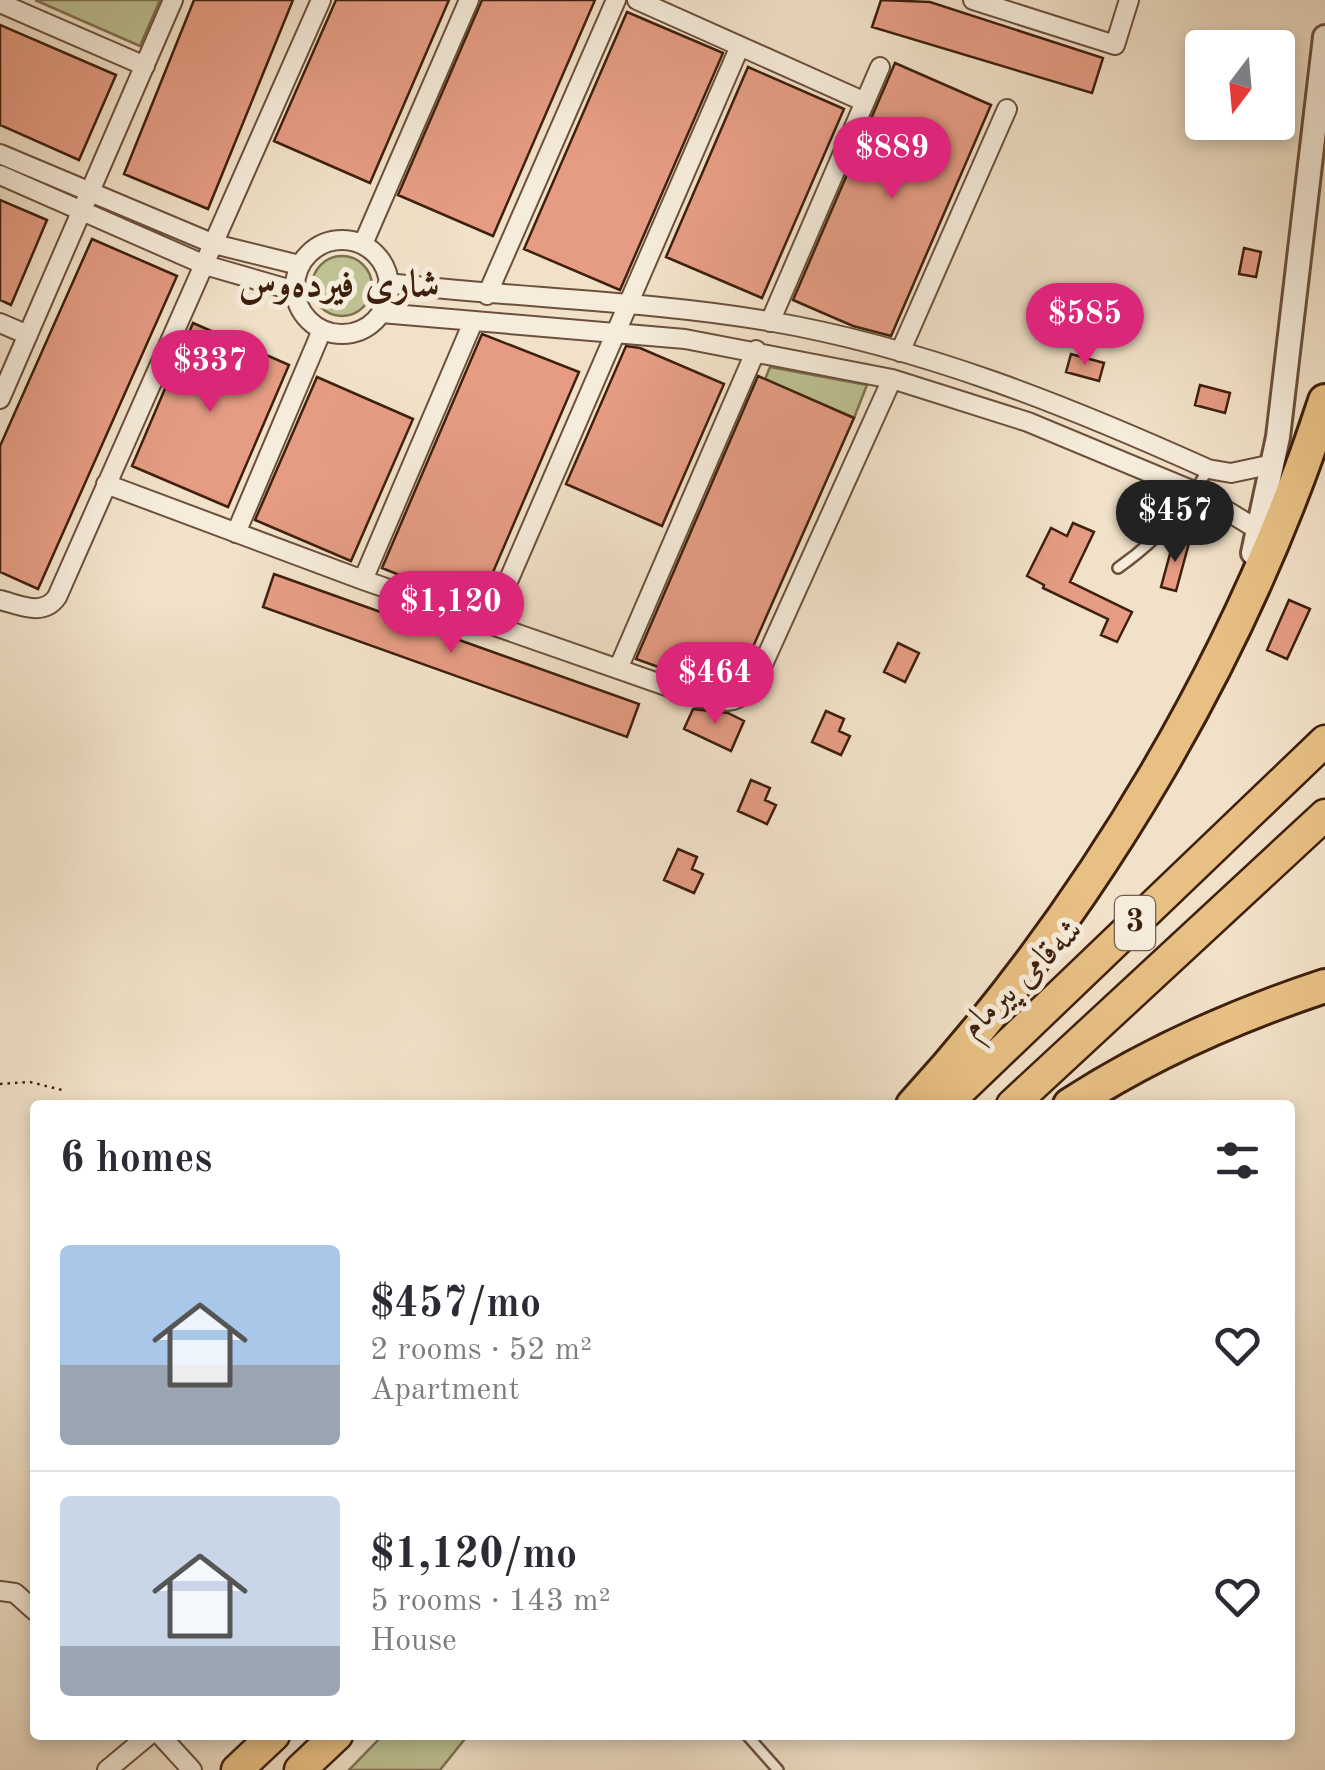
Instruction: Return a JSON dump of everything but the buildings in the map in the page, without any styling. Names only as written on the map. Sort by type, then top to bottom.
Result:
[{"type":"highway","points":[[917,1100],[1014,981],[1142,795],[1268,557],[1325,401]]},
{"type":"highway","name":"شەقامی پیرمام","points":[[950,1100],[1325,741]]},
{"type":"highway","name":"3","points":[[1017,1100],[1325,815]]},
{"type":"highway","points":[[1078,1100],[1142,1061],[1223,1022],[1325,986]]},
{"type":"highway","points":[[236,1770],[269,1740]]},
{"type":"highway","points":[[300,1770],[331,1740]]},
{"type":"street","points":[[0,399],[172,0]]},
{"type":"street","points":[[0,600],[35,609],[51,605],[320,0]]},
{"type":"street","points":[[362,244],[469,0]]},
{"type":"street","points":[[487,295],[616,0]]},
{"type":"street","points":[[637,0],[866,102]]},
{"type":"street","points":[[973,0],[1115,45],[1130,0]]},
{"type":"street","points":[[0,3],[144,66]]},
{"type":"street","points":[[1234,622],[1260,531],[1273,464],[1325,37]]},
{"type":"street","points":[[490,623],[740,46]]},
{"type":"street","points":[[770,322],[880,66]]},
{"type":"street","points":[[900,352],[1007,109]]},
{"type":"street","points":[[0,154],[214,244],[299,265]]},
{"type":"street","points":[[0,175],[205,265],[294,291]]},
{"type":"street","points":[[326,242],[362,244],[382,261],[388,283],[381,312],[366,328],[352,333],[322,330],[299,308],[294,291],[299,265],[311,250],[326,242]]},
{"type":"street","points":[[388,283],[487,295],[630,303],[770,322],[900,352],[1034,395],[1208,469],[1231,473],[1273,464]]},
{"type":"street","points":[[381,312],[615,332],[756,350],[892,379],[1028,422],[1196,492],[1260,531]]},
{"type":"street","points":[[363,580],[473,322]]},
{"type":"street","points":[[0,323],[28,335]]},
{"type":"street","points":[[236,534],[322,330]]},
{"type":"street","points":[[618,668],[756,350]]},
{"type":"street","points":[[106,484],[363,580],[718,702],[734,702],[746,694],[892,379]]},
{"type":"street","points":[[0,1591],[15,1593],[30,1606]]},
{"type":"street","points":[[107,1770],[143,1740]]},
{"type":"street","points":[[165,1740],[192,1770]]},
{"type":"lane","points":[[1118,568],[1164,530],[1196,492],[1208,469]]},
{"type":"lane","points":[[751,1740],[778,1770]]},
{"type":"path","points":[[0,1084],[30,1082],[62,1090]]},
{"type":"green space","points":[[35,0],[160,0],[140,46]]},
{"type":"green space","points":[[342,256],[363,265],[372,286],[363,307],[342,316],[321,307],[312,286],[321,265]]},
{"type":"green space","points":[[770,367],[867,385],[854,418],[765,379]]},
{"type":"green space","points":[[378,1740],[464,1740],[440,1770],[349,1770]]},
{"type":"district","name":"شاری فیردەوس","points":[[339,286]]}]
